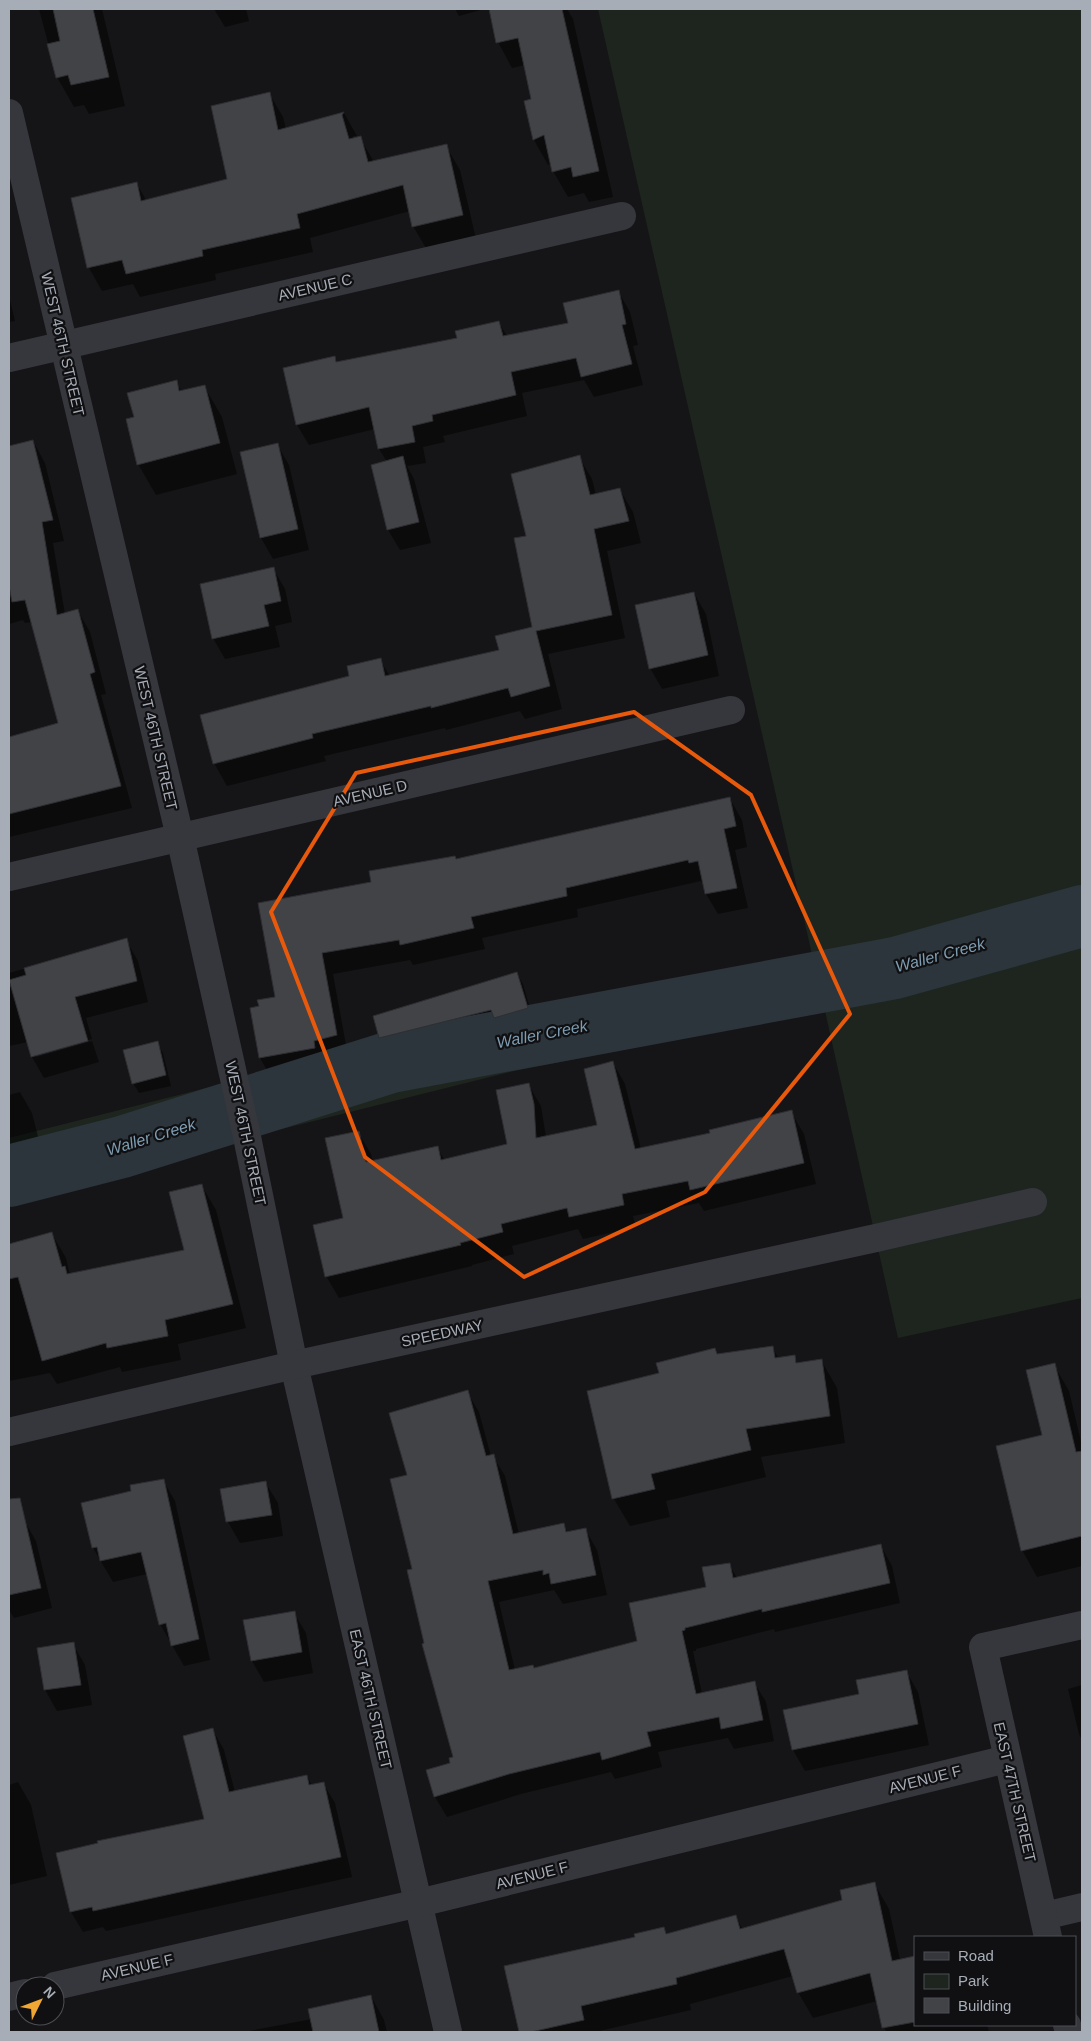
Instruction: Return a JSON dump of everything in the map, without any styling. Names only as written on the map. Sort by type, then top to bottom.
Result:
[{"type":"street","name":"WEST 46TH STREET","points":[[9,112],[180,837],[246,1132],[294,1365]]},
{"type":"street","name":"AVENUE C","points":[[9,358],[622,216]]},
{"type":"street","name":"AVENUE D","points":[[9,876],[731,710]]},
{"type":"street","name":"SPEEDWAY","points":[[9,1432],[294,1365],[1033,1202]]},
{"type":"street","name":"EAST 46TH STREET","points":[[294,1365],[448,2032]]},
{"type":"street","name":"EAST 47TH STREET","points":[[1046,1926],[1006,1759],[982,1648],[1082,1625]]},
{"type":"street","name":"AVENUE F","points":[[65,1984],[419,1903],[1006,1759]]},
{"type":"street","points":[[1046,1926],[1082,1907]]},
{"type":"highlighted area","points":[[634,712],[751,795],[850,1014],[705,1192],[524,1277],[365,1157],[271,912],[356,773]]},
{"type":"green space","points":[[598,9],[1082,9],[1082,1298],[898,1338],[825,1011],[514,1071],[274,1131],[258,1076],[472,1028],[813,959]]},
{"type":"green space","points":[[210,1087],[224,1144],[9,1202],[9,1138]]},
{"type":"building","points":[[53,9],[93,9],[109,77],[71,85],[68,75],[56,78],[47,44],[60,41]]},
{"type":"building","points":[[489,9],[562,9],[599,171],[573,177],[571,167],[552,172],[544,135],[533,140],[524,101],[531,99],[518,38],[496,43]]},
{"type":"building","points":[[270,92],[278,130],[344,112],[342,115],[349,139],[361,136],[368,162],[447,144],[463,215],[412,227],[403,185],[297,214],[300,228],[202,250],[203,256],[126,274],[122,260],[87,268],[71,198],[137,182],[141,201],[227,179],[211,106]]},
{"type":"building","points":[[619,290],[626,324],[622,325],[632,364],[581,377],[576,358],[511,372],[516,395],[432,415],[433,421],[412,426],[415,442],[378,449],[369,407],[296,425],[283,368],[335,356],[336,362],[457,338],[455,331],[499,321],[503,336],[568,323],[563,303]]},
{"type":"building","points":[[177,380],[179,391],[205,385],[220,443],[137,465],[126,419],[134,417],[127,393]]},
{"type":"building","points":[[33,440],[53,520],[42,522],[57,615],[78,609],[95,672],[90,674],[121,786],[9,814],[9,737],[58,723],[25,600],[12,602],[9,586],[9,446]]},
{"type":"building","points":[[278,443],[298,529],[260,538],[240,452]]},
{"type":"building","points":[[580,455],[590,495],[620,488],[629,521],[594,529],[612,615],[536,631],[550,686],[511,697],[508,688],[431,708],[431,706],[312,734],[313,738],[213,764],[200,715],[349,676],[347,666],[381,658],[385,676],[499,650],[495,636],[532,627],[514,538],[526,536],[511,474]]},
{"type":"building","points":[[403,456],[419,522],[387,530],[371,465]]},
{"type":"building","points":[[274,567],[281,601],[264,605],[269,626],[212,639],[200,584]]},
{"type":"building","points":[[694,592],[708,655],[649,669],[635,605]]},
{"type":"building","points":[[730,797],[736,826],[724,829],[737,888],[705,894],[698,861],[689,863],[688,860],[566,888],[567,896],[471,917],[474,928],[400,945],[399,940],[322,953],[337,1035],[314,1041],[315,1048],[259,1058],[250,1008],[259,1006],[257,1000],[275,997],[258,903],[371,882],[369,871],[455,856],[456,859]]},
{"type":"building","points":[[127,938],[137,981],[75,997],[88,1041],[31,1057],[9,980],[26,975],[24,968]]},
{"type":"building","points":[[517,972],[528,1008],[494,1018],[491,1010],[379,1038],[373,1016]]},
{"type":"building","points":[[158,1041],[166,1075],[132,1084],[123,1050]]},
{"type":"building","points":[[613,1061],[635,1149],[710,1133],[709,1130],[792,1110],[804,1163],[690,1190],[688,1181],[622,1194],[624,1205],[569,1217],[567,1208],[501,1224],[503,1232],[460,1243],[461,1245],[325,1277],[313,1225],[343,1218],[325,1138],[359,1131],[366,1162],[438,1146],[441,1160],[507,1144],[496,1090],[529,1083],[534,1104],[536,1138],[597,1125],[584,1069]]},
{"type":"building","points":[[202,1184],[233,1304],[165,1320],[168,1336],[107,1348],[106,1343],[42,1361],[18,1277],[9,1279],[9,1244],[52,1232],[62,1267],[65,1266],[67,1274],[184,1250],[169,1192]]},
{"type":"building","points":[[773,1346],[775,1358],[795,1355],[796,1363],[822,1359],[830,1416],[746,1429],[751,1450],[651,1474],[655,1489],[612,1499],[587,1391],[659,1373],[656,1363],[715,1348],[717,1354]]},
{"type":"building","points":[[1055,1363],[1076,1452],[1082,1451],[1082,1536],[1021,1551],[996,1446],[1042,1435],[1026,1370]]},
{"type":"building","points":[[468,1390],[486,1456],[494,1454],[513,1534],[564,1523],[566,1532],[586,1528],[596,1575],[551,1584],[549,1573],[543,1575],[543,1570],[488,1581],[509,1670],[533,1665],[534,1668],[637,1641],[629,1603],[706,1587],[702,1567],[730,1563],[733,1578],[881,1544],[890,1583],[762,1612],[762,1609],[685,1628],[682,1631],[696,1694],[755,1681],[763,1720],[721,1729],[719,1717],[647,1732],[651,1746],[602,1760],[600,1752],[509,1774],[434,1797],[426,1770],[450,1763],[449,1758],[453,1757],[422,1644],[424,1643],[407,1570],[412,1569],[390,1479],[407,1475],[389,1413]]},
{"type":"building","points":[[164,1479],[199,1639],[171,1646],[166,1623],[159,1625],[141,1552],[100,1561],[97,1547],[92,1548],[81,1503],[131,1491],[130,1485]]},
{"type":"building","points":[[266,1481],[272,1515],[226,1522],[220,1489]]},
{"type":"building","points":[[20,1498],[41,1588],[9,1595],[9,1499]]},
{"type":"building","points":[[295,1611],[302,1652],[251,1661],[243,1620]]},
{"type":"building","points":[[74,1642],[81,1685],[44,1690],[37,1648]]},
{"type":"building","points":[[907,1670],[918,1724],[792,1750],[783,1710],[859,1694],[856,1680]]},
{"type":"building","points":[[213,1728],[229,1792],[307,1775],[309,1785],[324,1782],[341,1857],[93,1911],[92,1907],[70,1912],[56,1853],[98,1843],[97,1841],[204,1819],[183,1736]]},
{"type":"building","points":[[875,1882],[892,1961],[914,1956],[914,2022],[882,2028],[870,1973],[797,1993],[784,1949],[676,1978],[677,1984],[581,2006],[584,2020],[531,2032],[519,2032],[504,1966],[635,1937],[634,1934],[664,1927],[666,1934],[736,1915],[740,1929],[842,1900],[840,1890]]},
{"type":"building","points":[[371,1995],[379,2032],[313,2032],[308,2009]]},
{"type":"waterway","name":"Waller Creek","points":[[9,1176],[122,1147],[391,1062],[895,968],[1082,916]]}]
